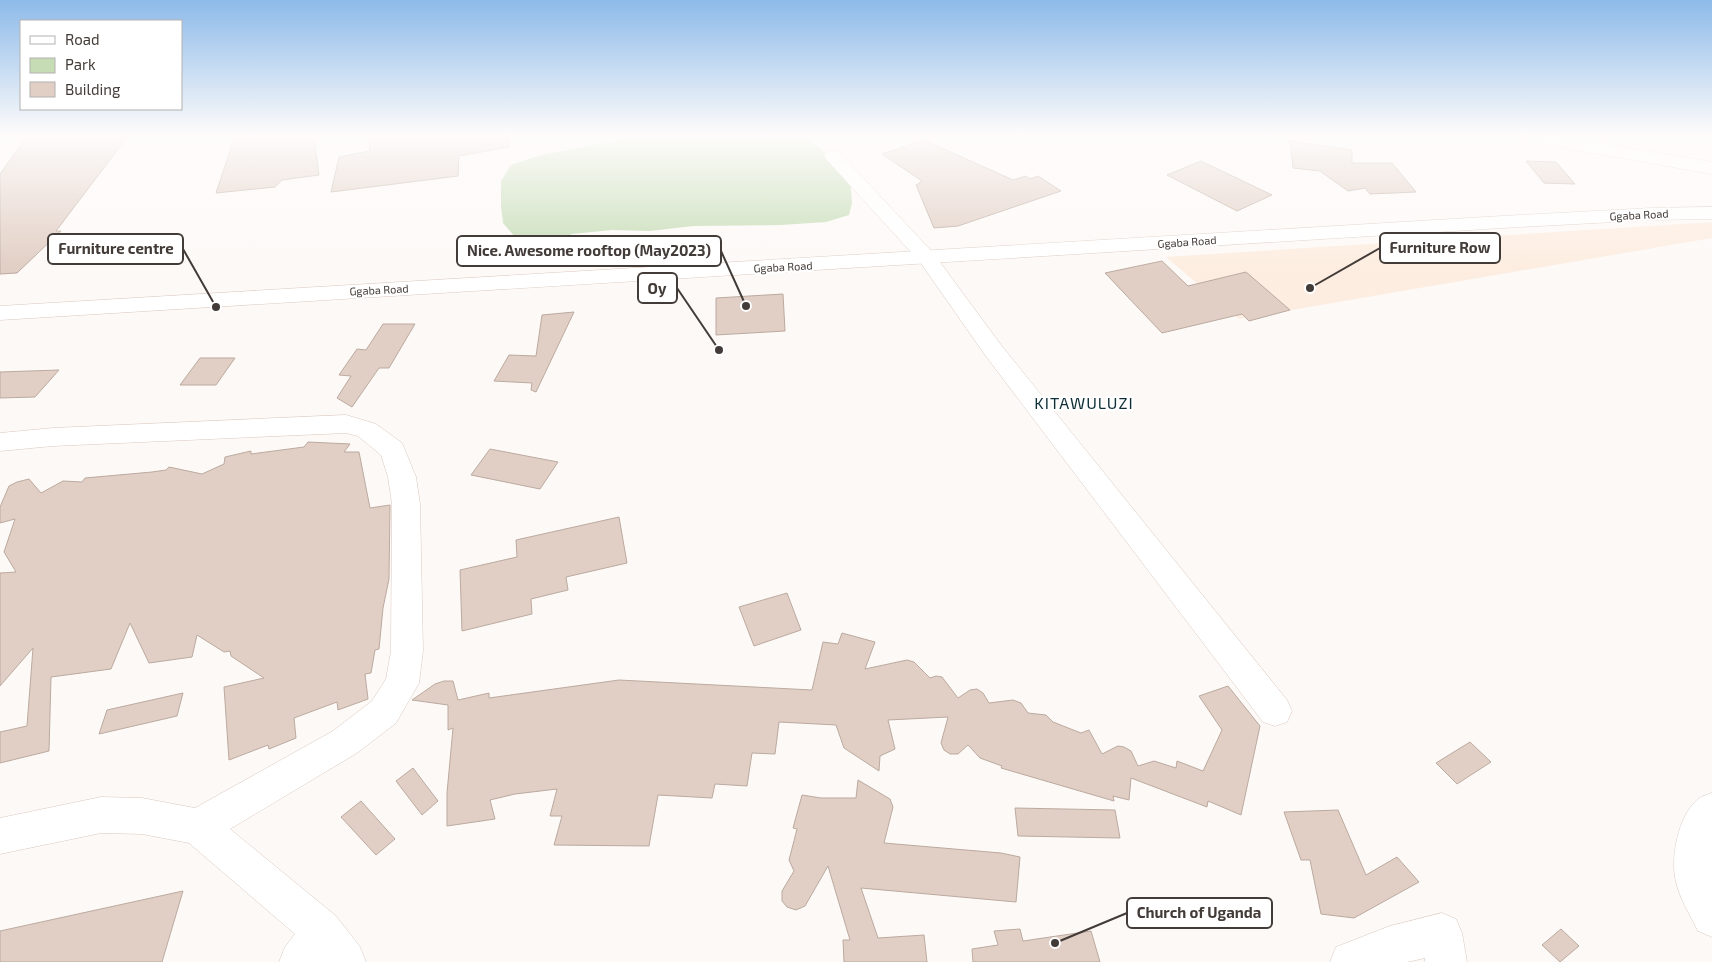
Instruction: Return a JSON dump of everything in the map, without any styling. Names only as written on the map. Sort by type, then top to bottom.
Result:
[{"type":"main road","points":[[856,181],[927,258],[992,350],[1275,711]]},
{"type":"main road","name":"Ggaba Road","points":[[1566,220],[1626,206],[1712,201]]},
{"type":"main road","name":"Ggaba Road","points":[[0,312],[1652,214],[1712,213]]},
{"type":"main road","points":[[0,442],[53,437],[346,424],[368,430],[393,450],[402,477],[406,504],[407,651],[402,683],[384,712],[345,742],[198,827]]},
{"type":"main road","points":[[1712,811],[1704,818],[1692,848],[1696,882],[1712,917]]},
{"type":"main road","points":[[0,836],[101,815],[142,816],[198,827],[311,946],[345,962]]},
{"type":"main road","points":[[1351,962],[1390,946],[1442,933],[1446,962]]},
{"type":"shaded area","points":[[1712,222],[1712,238],[1239,319],[1166,257]]},
{"type":"green space","points":[[501,181],[850,181],[852,203],[849,215],[826,222],[781,225],[693,226],[650,231],[612,230],[572,234],[552,242],[529,243],[516,238],[503,223]]},
{"type":"building","points":[[0,181],[94,181],[56,231],[61,231],[17,273],[0,274]]},
{"type":"building","points":[[220,181],[281,181],[275,187],[216,193]]},
{"type":"building","points":[[334,181],[419,181],[331,192]]},
{"type":"building","points":[[922,181],[1046,181],[1061,191],[958,226],[934,228],[916,185]]},
{"type":"building","points":[[1178,181],[1243,181],[1272,195],[1237,211]]},
{"type":"building","points":[[1334,181],[1407,181],[1416,192],[1370,194],[1365,188],[1348,191]]},
{"type":"building","points":[[1542,181],[1572,181],[1575,184],[1544,183]]},
{"type":"building","points":[[1162,261],[1188,286],[1246,272],[1290,310],[1249,321],[1242,314],[1162,333],[1105,273]]},
{"type":"building","points":[[783,294],[785,331],[716,335],[716,298]]},
{"type":"building","points":[[574,312],[536,392],[531,390],[532,383],[494,381],[509,355],[536,356],[542,315]]},
{"type":"building","points":[[383,324],[415,324],[389,368],[379,368],[352,407],[337,398],[351,376],[339,375],[357,349],[366,350]]},
{"type":"building","points":[[200,358],[235,358],[216,385],[180,385]]},
{"type":"building","points":[[59,370],[35,397],[0,398],[0,372]]},
{"type":"building","points":[[308,442],[350,444],[344,452],[359,452],[370,508],[390,505],[389,579],[383,608],[379,649],[375,650],[371,673],[365,674],[368,699],[338,710],[337,702],[294,718],[296,738],[269,749],[268,745],[229,760],[224,687],[264,678],[231,656],[230,651],[224,652],[197,635],[192,657],[149,663],[130,623],[111,669],[51,677],[49,751],[0,763],[0,732],[27,726],[33,648],[0,686],[0,573],[16,572],[4,552],[15,519],[0,523],[0,507],[9,486],[29,479],[41,493],[63,481],[82,482],[85,478],[152,472],[166,470],[169,467],[202,474],[224,464],[225,457],[251,451],[251,454],[304,447]]},
{"type":"building","points":[[490,449],[558,462],[540,489],[471,475]]},
{"type":"building","points":[[619,517],[627,563],[566,577],[568,590],[531,599],[532,614],[462,631],[460,570],[517,557],[516,540]]},
{"type":"building","points":[[787,593],[801,630],[754,646],[739,607]]},
{"type":"building","points":[[842,633],[875,642],[865,669],[907,660],[914,662],[930,678],[942,677],[958,698],[970,690],[977,689],[983,693],[989,703],[1013,700],[1021,703],[1028,713],[1046,715],[1053,722],[1081,733],[1089,730],[1102,754],[1118,746],[1124,747],[1131,751],[1138,766],[1154,761],[1176,768],[1177,761],[1203,771],[1222,730],[1199,696],[1228,686],[1260,726],[1241,815],[1208,801],[1207,807],[1131,778],[1129,800],[1113,796],[1114,801],[1001,768],[1002,766],[980,758],[968,745],[958,754],[950,754],[944,750],[941,743],[948,717],[888,720],[895,749],[880,756],[879,771],[844,748],[836,725],[779,722],[775,754],[752,753],[747,786],[715,784],[712,798],[658,795],[649,846],[554,845],[562,816],[550,816],[557,789],[515,794],[490,800],[495,819],[447,826],[447,793],[453,728],[448,730],[448,705],[412,700],[435,684],[453,681],[458,700],[489,693],[489,698],[619,680],[812,690],[823,642],[838,644]]},
{"type":"building","points":[[183,693],[177,716],[99,734],[107,710]]},
{"type":"building","points":[[1470,742],[1491,762],[1457,784],[1436,763]]},
{"type":"building","points":[[413,768],[438,801],[422,815],[396,781]]},
{"type":"building","points":[[858,780],[890,799],[893,807],[884,843],[1001,853],[1020,857],[1016,902],[861,888],[878,938],[924,935],[927,962],[844,962],[843,940],[850,940],[828,866],[805,906],[796,910],[787,907],[782,901],[782,891],[794,871],[789,860],[797,829],[793,828],[802,795],[821,798],[856,798]]},
{"type":"building","points":[[361,801],[395,839],[376,855],[341,817]]},
{"type":"building","points":[[1015,808],[1115,810],[1120,838],[1018,836]]},
{"type":"building","points":[[1338,810],[1366,875],[1397,857],[1419,882],[1354,918],[1321,914],[1310,860],[1301,860],[1284,812]]},
{"type":"building","points":[[183,891],[162,962],[0,962],[0,931]]},
{"type":"building","points":[[1020,929],[1023,941],[1091,931],[1100,962],[973,962],[972,949],[998,945],[994,931]]},
{"type":"building","points":[[1561,929],[1579,946],[1560,962],[1542,945]]},
{"type":"place","name":"Furniture Row","points":[[1310,288]]},
{"type":"place","name":"Nice. Awesome rooftop (May2023)","points":[[746,306]]},
{"type":"place","name":"Furniture centre","points":[[216,307]]},
{"type":"place","name":"Oy","points":[[719,350]]},
{"type":"place","name":"Church of Uganda","points":[[1055,943]]},
{"type":"district","name":"KITAWULUZI","points":[[1084,403]]}]
